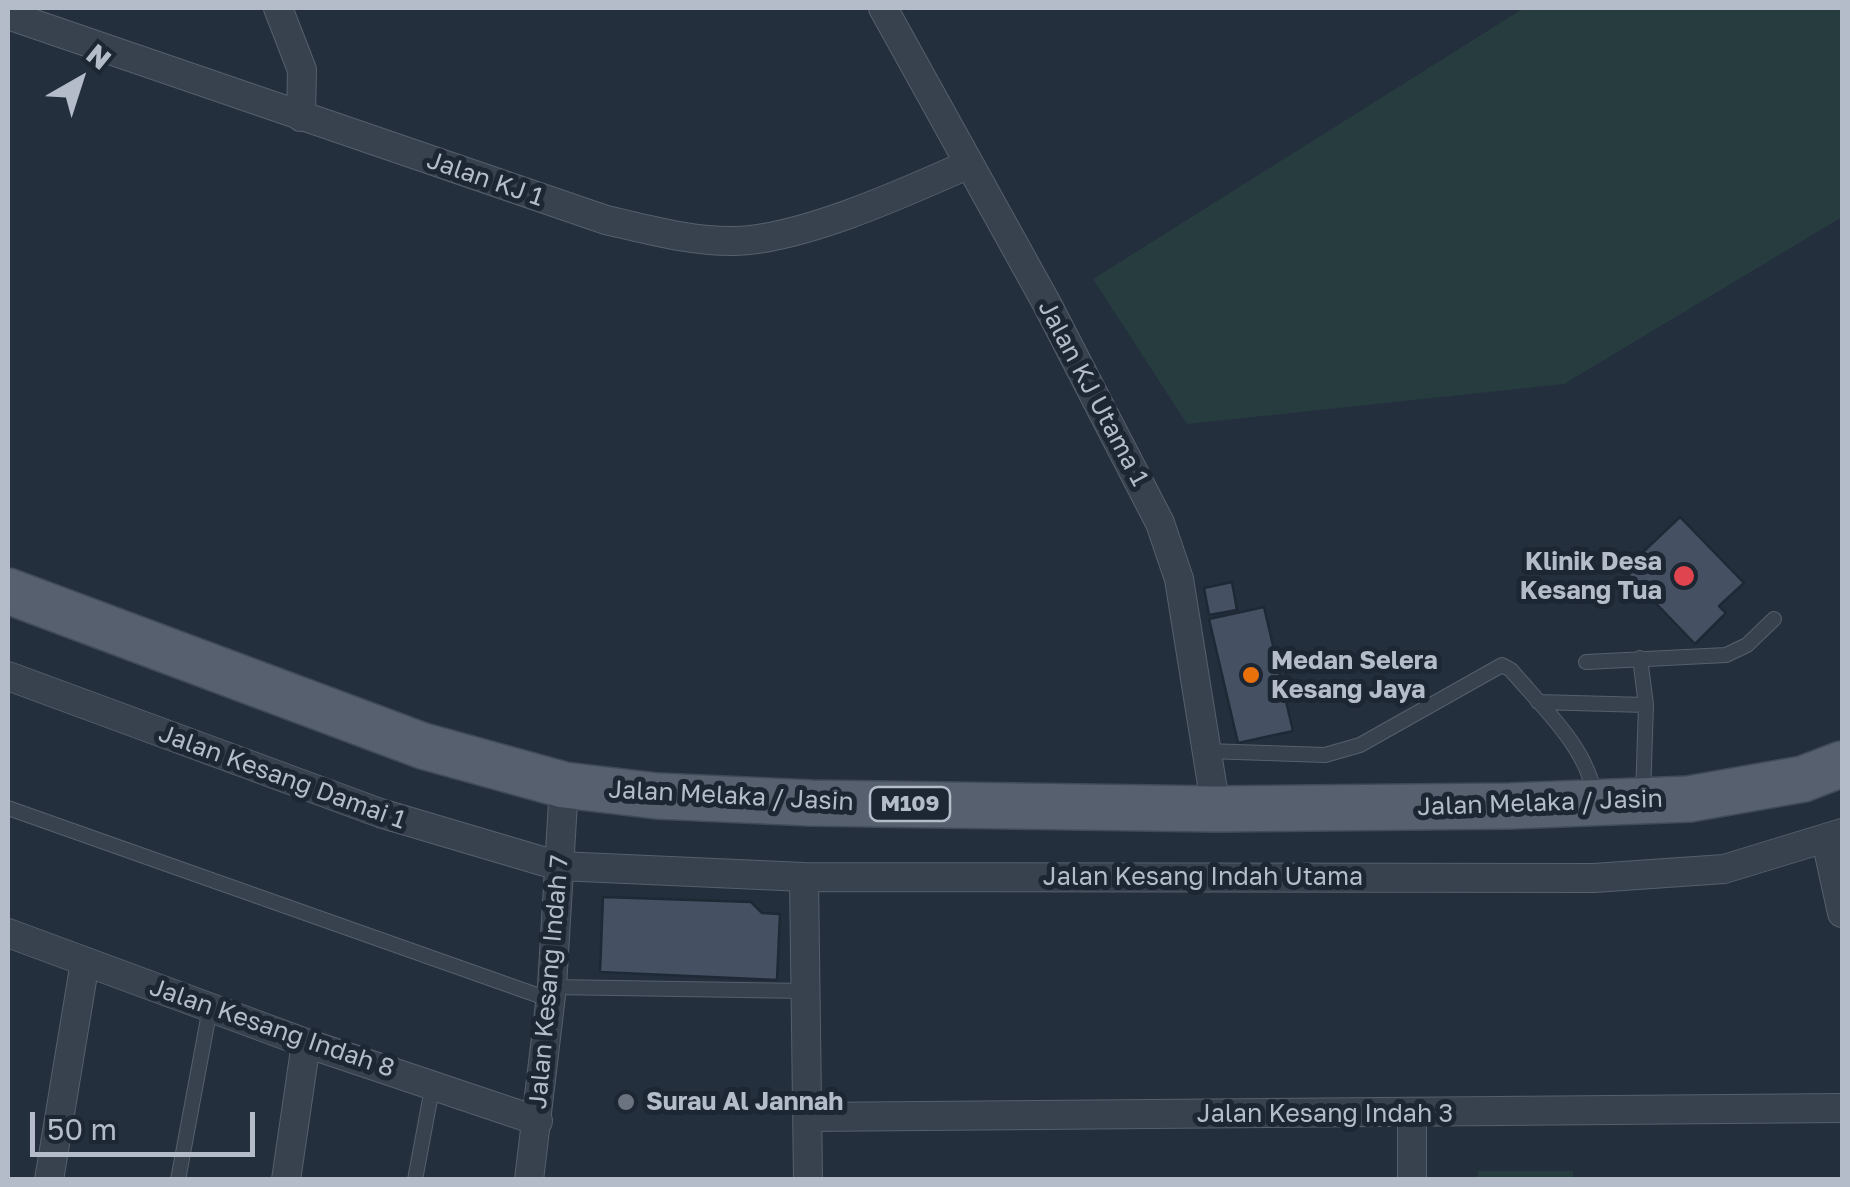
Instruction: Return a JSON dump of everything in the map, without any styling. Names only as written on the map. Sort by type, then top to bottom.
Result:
[{"type":"main road","name":"Jalan Melaka / Jasin","points":[[8,591],[423,746],[564,785],[657,796],[811,803],[1216,808],[1596,803],[1689,799],[1804,779],[1842,764]]},
{"type":"street","points":[[278,8],[302,70],[302,117]]},
{"type":"street","name":"Jalan KJ Utama 1","points":[[884,8],[1160,523],[1179,579],[1216,808]]},
{"type":"street","name":"Jalan KJ 1","points":[[8,15],[606,220],[736,241],[810,225],[969,164]]},
{"type":"street","name":"Jalan Kesang Damai 1","points":[[8,676],[380,813],[559,866]]},
{"type":"street","name":"Jalan Kesang Indah 7","points":[[528,1180],[552,994],[564,785]]},
{"type":"street","points":[[1834,837],[1842,912]]},
{"type":"street","name":"Jalan Kesang Indah Utama","points":[[559,866],[804,878],[1594,878],[1724,869],[1834,837]]},
{"type":"street","points":[[804,878],[808,1180]]},
{"type":"street","name":"Jalan Kesang Indah 8","points":[[8,933],[306,1043],[433,1082],[538,1121]]},
{"type":"street","points":[[49,1180],[84,962]]},
{"type":"street","points":[[286,1180],[306,1043]]},
{"type":"street","name":"Jalan Kesang Indah 3","points":[[808,1117],[1842,1108]]},
{"type":"street","points":[[1412,1114],[1412,1180]]},
{"type":"lane","points":[[1586,662],[1736,652],[1774,619]]},
{"type":"lane","points":[[1640,658],[1646,705],[1643,801]]},
{"type":"lane","points":[[1207,751],[1324,755],[1360,745],[1502,665],[1538,702],[1582,758],[1592,774],[1596,803]]},
{"type":"lane","points":[[1538,702],[1646,705]]},
{"type":"lane","points":[[8,808],[552,994],[806,991]]},
{"type":"lane","points":[[178,1180],[210,1008]]},
{"type":"lane","points":[[415,1180],[433,1082]]},
{"type":"green space","points":[[1524,8],[1842,8],[1842,217],[1564,384],[1187,424],[1093,279]]},
{"type":"green space","points":[[1478,1171],[1573,1171],[1573,1179],[1478,1179]]},
{"type":"building","name":"Klinik Desa Kesang Tua","points":[[1680,517],[1744,583],[1719,606],[1726,613],[1695,644],[1624,570]]},
{"type":"building","points":[[1232,582],[1237,610],[1209,615],[1204,588]]},
{"type":"building","name":"Medan Selera Kesang Jaya","points":[[1264,607],[1293,731],[1238,743],[1209,619]]},
{"type":"building","points":[[603,897],[751,902],[762,913],[780,914],[777,980],[600,972]]},
{"type":"place","name":"Klinik Desa Kesang Tua","points":[[1684,576]]},
{"type":"place","name":"Medan Selera Kesang Jaya","points":[[1251,675]]},
{"type":"place","name":"Surau Al Jannah","points":[[626,1102]]}]
